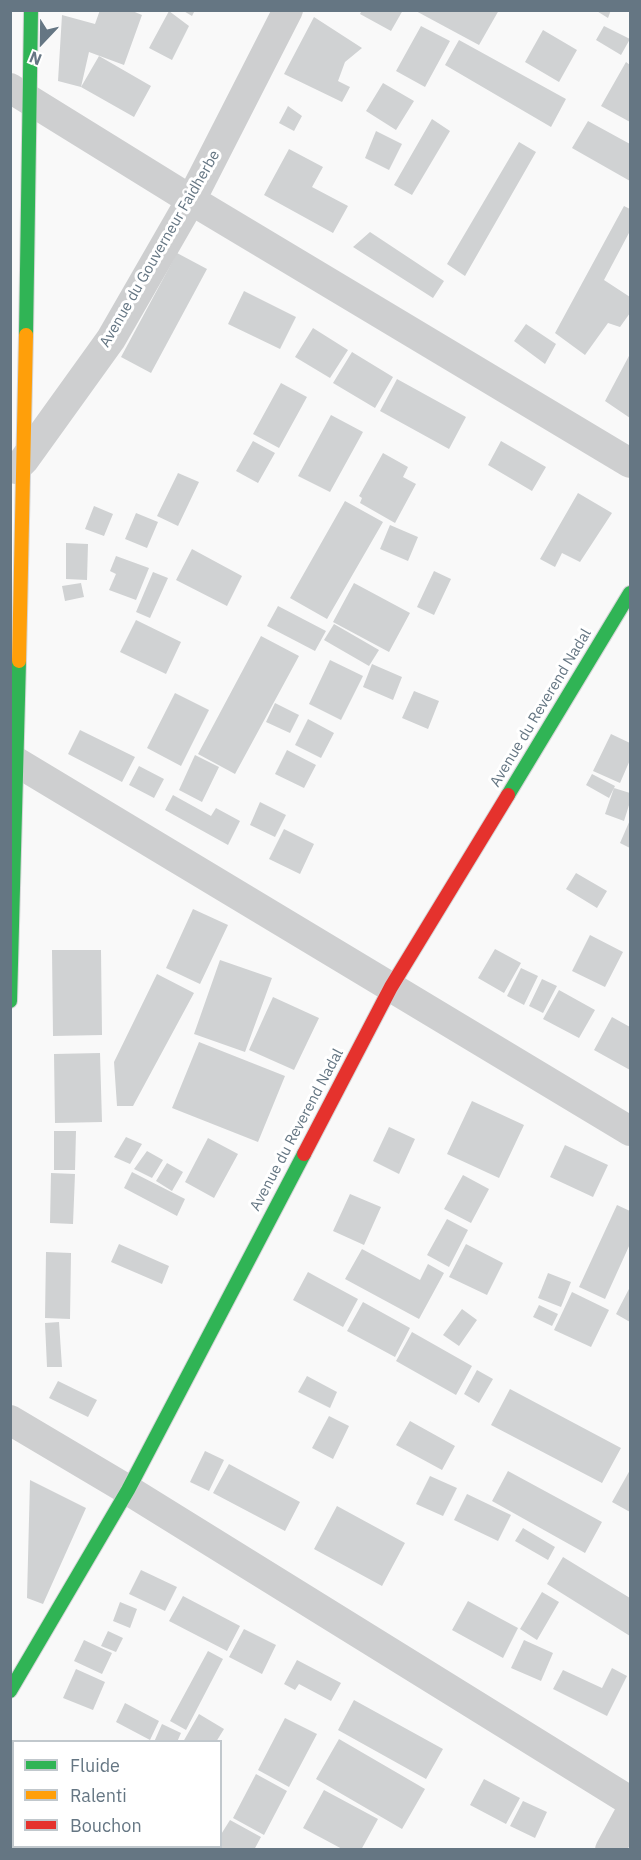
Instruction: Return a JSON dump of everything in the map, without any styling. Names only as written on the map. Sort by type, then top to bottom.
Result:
[{"type":"street","points":[[10,1001],[20,94],[31,10]]},
{"type":"street","name":"Avenue du Gouverneur Faidherbe","points":[[17,467],[111,339],[191,200],[288,10]]},
{"type":"street","points":[[20,94],[191,200],[630,463]]},
{"type":"street","name":"Avenue du Reverend Nadal","points":[[10,1691],[128,1490],[391,987],[630,593]]},
{"type":"street","points":[[14,760],[630,1131]]},
{"type":"street","points":[[10,1420],[128,1490],[630,1801]]},
{"type":"street","points":[[610,1850],[630,1814]]},
{"type":"building","points":[[100,10],[130,10],[142,15],[124,65],[89,52],[81,87],[58,81],[62,15],[95,24]]},
{"type":"building","points":[[182,10],[195,10],[192,16]]},
{"type":"building","points":[[362,10],[403,10],[391,31],[360,14]]},
{"type":"building","points":[[414,10],[499,10],[479,45]]},
{"type":"building","points":[[595,10],[611,10],[608,18]]},
{"type":"building","points":[[169,11],[189,26],[172,60],[149,48]]},
{"type":"building","points":[[314,17],[362,48],[345,62],[338,81],[350,87],[342,102],[284,74]]},
{"type":"building","points":[[421,26],[450,41],[425,87],[396,71]]},
{"type":"building","points":[[604,26],[630,39],[621,55],[596,40]]},
{"type":"building","points":[[543,30],[577,50],[559,82],[525,62]]},
{"type":"building","points":[[459,40],[566,99],[551,127],[445,65]]},
{"type":"building","points":[[99,56],[151,86],[134,117],[81,87]]},
{"type":"building","points":[[626,62],[630,65],[630,122],[601,106]]},
{"type":"building","points":[[383,83],[414,101],[396,130],[366,111]]},
{"type":"building","points":[[288,106],[302,116],[294,131],[279,123]]},
{"type":"building","points":[[432,119],[450,131],[412,195],[394,185]]},
{"type":"building","points":[[588,121],[630,144],[630,181],[572,148]]},
{"type":"building","points":[[376,131],[402,144],[389,170],[365,158]]},
{"type":"building","points":[[519,142],[536,152],[465,276],[447,264]]},
{"type":"building","points":[[289,149],[323,167],[312,187],[348,206],[333,233],[264,195]]},
{"type":"building","points":[[624,206],[630,209],[630,231],[604,280],[630,297],[630,313],[620,327],[608,323],[585,355],[555,333]]},
{"type":"building","points":[[370,232],[444,281],[433,298],[353,247]]},
{"type":"building","points":[[177,253],[207,269],[151,373],[121,357]]},
{"type":"building","points":[[244,291],[296,317],[280,349],[228,324]]},
{"type":"building","points":[[526,324],[556,344],[545,364],[514,341]]},
{"type":"building","points":[[313,328],[348,350],[330,378],[295,357]]},
{"type":"building","points":[[352,352],[393,377],[375,408],[333,383]]},
{"type":"building","points":[[630,354],[630,418],[605,401]]},
{"type":"building","points":[[397,379],[466,417],[449,449],[380,411]]},
{"type":"building","points":[[281,383],[307,397],[279,448],[253,434]]},
{"type":"building","points":[[331,415],[363,432],[330,492],[298,476]]},
{"type":"building","points":[[253,441],[275,453],[258,483],[236,471]]},
{"type":"building","points":[[501,441],[546,467],[532,491],[488,465]]},
{"type":"building","points":[[383,453],[408,467],[403,477],[416,484],[395,523],[360,503],[362,498],[359,496]]},
{"type":"building","points":[[178,473],[199,482],[178,526],[157,516]]},
{"type":"building","points":[[578,493],[612,513],[580,562],[562,553],[555,567],[540,559]]},
{"type":"building","points":[[345,501],[383,522],[327,619],[290,598]]},
{"type":"building","points":[[94,506],[113,514],[104,536],[85,529]]},
{"type":"building","points":[[136,513],[158,522],[147,548],[125,539]]},
{"type":"building","points":[[390,525],[418,537],[408,561],[380,549]]},
{"type":"building","points":[[66,543],[88,544],[87,580],[66,579]]},
{"type":"building","points":[[192,549],[242,576],[227,606],[176,580]]},
{"type":"building","points":[[116,556],[149,568],[136,600],[109,590],[116,574],[110,571]]},
{"type":"building","points":[[434,571],[451,579],[434,615],[417,607]]},
{"type":"building","points":[[153,572],[168,578],[150,618],[136,612]]},
{"type":"building","points":[[81,583],[84,597],[65,601],[62,586]]},
{"type":"building","points":[[354,583],[410,613],[389,652],[333,622]]},
{"type":"building","points":[[278,606],[326,631],[315,651],[267,626]]},
{"type":"building","points":[[136,620],[181,642],[166,674],[120,652]]},
{"type":"building","points":[[334,624],[379,650],[369,666],[324,640]]},
{"type":"building","points":[[261,636],[299,656],[235,774],[198,754]]},
{"type":"building","points":[[330,660],[363,676],[341,720],[309,704]]},
{"type":"building","points":[[372,664],[402,677],[393,700],[363,687]]},
{"type":"building","points":[[414,691],[439,701],[428,729],[402,718]]},
{"type":"building","points":[[175,693],[209,710],[181,766],[147,748]]},
{"type":"building","points":[[275,703],[299,715],[290,733],[266,722]]},
{"type":"building","points":[[308,719],[334,733],[321,758],[295,745]]},
{"type":"building","points":[[80,730],[135,757],[122,782],[68,754]]},
{"type":"building","points":[[611,734],[630,743],[630,760],[620,783],[593,771]]},
{"type":"building","points":[[287,750],[316,765],[304,788],[275,774]]},
{"type":"building","points":[[195,755],[219,767],[202,802],[179,790]]},
{"type":"building","points":[[139,766],[164,779],[154,798],[129,785]]},
{"type":"building","points":[[592,774],[615,786],[609,798],[586,785]]},
{"type":"building","points":[[614,788],[630,793],[630,802],[624,821],[605,814]]},
{"type":"building","points":[[173,795],[211,816],[216,808],[240,821],[228,845],[165,810]]},
{"type":"building","points":[[260,802],[286,815],[275,837],[250,825]]},
{"type":"building","points":[[630,820],[630,848],[620,843]]},
{"type":"building","points":[[284,829],[314,844],[300,874],[269,859]]},
{"type":"building","points":[[576,873],[607,891],[597,908],[566,889]]},
{"type":"building","points":[[193,909],[228,925],[200,984],[166,968]]},
{"type":"building","points":[[590,935],[623,952],[605,987],[572,971]]},
{"type":"building","points":[[495,949],[521,963],[504,993],[478,978]]},
{"type":"building","points":[[52,950],[101,950],[102,1035],[53,1036]]},
{"type":"building","points":[[220,960],[272,978],[245,1052],[194,1034]]},
{"type":"building","points":[[521,968],[538,976],[524,1005],[507,996]]},
{"type":"building","points":[[157,974],[194,993],[133,1106],[117,1106],[114,1062]]},
{"type":"building","points":[[542,979],[557,986],[543,1013],[529,1006]]},
{"type":"building","points":[[559,990],[595,1010],[579,1038],[543,1019]]},
{"type":"building","points":[[273,997],[319,1018],[294,1070],[249,1050]]},
{"type":"building","points":[[612,1017],[630,1027],[630,1070],[594,1050]]},
{"type":"building","points":[[199,1042],[285,1076],[258,1142],[172,1108]]},
{"type":"building","points":[[100,1053],[102,1122],[55,1123],[54,1054]]},
{"type":"building","points":[[472,1101],[524,1125],[499,1178],[447,1154]]},
{"type":"building","points":[[389,1127],[415,1139],[399,1174],[373,1161]]},
{"type":"building","points":[[54,1131],[76,1131],[75,1170],[54,1170]]},
{"type":"building","points":[[126,1137],[142,1144],[130,1164],[114,1157]]},
{"type":"building","points":[[208,1138],[238,1154],[214,1198],[185,1182]]},
{"type":"building","points":[[565,1145],[608,1165],[593,1197],[550,1177]]},
{"type":"building","points":[[147,1151],[163,1160],[152,1178],[134,1169]]},
{"type":"building","points":[[167,1163],[183,1172],[172,1191],[156,1181]]},
{"type":"building","points":[[132,1172],[185,1199],[177,1216],[124,1188]]},
{"type":"building","points":[[51,1173],[75,1174],[73,1224],[50,1223]]},
{"type":"building","points":[[463,1175],[489,1189],[471,1223],[444,1209]]},
{"type":"building","points":[[350,1194],[381,1207],[364,1245],[333,1231]]},
{"type":"building","points":[[617,1205],[630,1211],[630,1244],[605,1299],[579,1287]]},
{"type":"building","points":[[447,1219],[468,1230],[449,1267],[427,1255]]},
{"type":"building","points":[[119,1244],[169,1266],[162,1284],[111,1262]]},
{"type":"building","points":[[466,1244],[503,1263],[487,1295],[449,1277]]},
{"type":"building","points":[[362,1249],[420,1280],[428,1264],[444,1273],[419,1319],[345,1279]]},
{"type":"building","points":[[46,1252],[71,1253],[70,1319],[45,1318]]},
{"type":"building","points":[[308,1272],[358,1299],[343,1327],[293,1300]]},
{"type":"building","points":[[548,1273],[571,1282],[561,1307],[538,1298]]},
{"type":"building","points":[[630,1287],[630,1322],[616,1314]]},
{"type":"building","points":[[572,1292],[609,1310],[591,1347],[554,1330]]},
{"type":"building","points":[[363,1302],[410,1328],[395,1357],[347,1331]]},
{"type":"building","points":[[539,1305],[558,1314],[552,1326],[533,1317]]},
{"type":"building","points":[[462,1309],[477,1320],[459,1346],[443,1335]]},
{"type":"building","points":[[59,1322],[62,1367],[47,1367],[45,1323]]},
{"type":"building","points":[[412,1332],[472,1366],[456,1395],[396,1361]]},
{"type":"building","points":[[477,1370],[493,1379],[479,1403],[464,1394]]},
{"type":"building","points":[[307,1376],[337,1392],[330,1408],[298,1392]]},
{"type":"building","points":[[58,1381],[97,1400],[88,1417],[49,1398]]},
{"type":"building","points":[[510,1389],[621,1448],[602,1483],[491,1425]]},
{"type":"building","points":[[329,1416],[349,1426],[333,1459],[312,1448]]},
{"type":"building","points":[[410,1421],[455,1446],[442,1470],[396,1445]]},
{"type":"building","points":[[205,1451],[224,1460],[209,1491],[190,1482]]},
{"type":"building","points":[[229,1464],[300,1502],[285,1531],[213,1493]]},
{"type":"building","points":[[630,1470],[630,1512],[612,1502]]},
{"type":"building","points":[[508,1471],[602,1522],[585,1553],[492,1501]]},
{"type":"building","points":[[430,1476],[457,1488],[443,1516],[416,1504]]},
{"type":"building","points":[[30,1480],[86,1508],[43,1604],[27,1598]]},
{"type":"building","points":[[467,1494],[511,1515],[498,1541],[454,1520]]},
{"type":"building","points":[[337,1506],[405,1543],[382,1586],[314,1549]]},
{"type":"building","points":[[523,1528],[555,1547],[548,1560],[515,1541]]},
{"type":"building","points":[[563,1557],[630,1598],[630,1636],[547,1584]]},
{"type":"building","points":[[141,1570],[177,1587],[165,1611],[129,1594]]},
{"type":"building","points":[[542,1592],[559,1602],[537,1640],[520,1629]]},
{"type":"building","points":[[183,1596],[240,1626],[227,1651],[169,1621]]},
{"type":"building","points":[[468,1601],[518,1628],[503,1658],[452,1630]]},
{"type":"building","points":[[120,1602],[137,1609],[130,1628],[113,1621]]},
{"type":"building","points":[[244,1629],[276,1645],[262,1674],[229,1657]]},
{"type":"building","points":[[108,1631],[123,1638],[116,1652],[101,1646]]},
{"type":"building","points":[[84,1640],[112,1653],[102,1674],[74,1661]]},
{"type":"building","points":[[524,1640],[553,1653],[541,1681],[511,1668]]},
{"type":"building","points":[[208,1651],[223,1659],[186,1730],[170,1721]]},
{"type":"building","points":[[297,1660],[341,1683],[331,1701],[299,1684],[295,1690],[284,1684]]},
{"type":"building","points":[[612,1668],[627,1676],[607,1716],[553,1689],[563,1670],[602,1688]]},
{"type":"building","points":[[76,1669],[105,1682],[93,1710],[63,1698]]},
{"type":"building","points":[[354,1700],[443,1749],[426,1779],[338,1730]]},
{"type":"building","points":[[125,1703],[159,1721],[150,1740],[116,1722]]},
{"type":"building","points":[[199,1714],[224,1729],[217,1740],[184,1740]]},
{"type":"building","points":[[285,1718],[317,1734],[289,1787],[258,1770]]},
{"type":"building","points":[[162,1724],[181,1733],[178,1740],[155,1740]]},
{"type":"building","points":[[339,1739],[425,1789],[402,1829],[316,1779]]},
{"type":"building","points":[[256,1774],[287,1791],[264,1835],[233,1818]]},
{"type":"building","points":[[484,1779],[520,1798],[506,1824],[470,1805]]},
{"type":"building","points":[[324,1790],[378,1819],[361,1850],[344,1850],[303,1828]]},
{"type":"building","points":[[523,1801],[547,1812],[535,1838],[510,1826]]},
{"type":"building","points":[[230,1820],[261,1837],[254,1850],[213,1850],[222,1848],[222,1833]]},
{"type":"building","points":[[34,1848],[66,1848],[66,1850],[34,1850]]},
{"type":"building","points":[[72,1848],[95,1848],[95,1850],[71,1850]]},
{"type":"building","points":[[152,1848],[164,1848],[164,1850]]},
{"type":"traffic: fast","points":[[26,335],[31,10]]},
{"type":"traffic: fast","points":[[508,795],[630,593]]},
{"type":"traffic: fast","points":[[10,1001],[19,661]]},
{"type":"traffic: fast","points":[[10,1691],[128,1490],[304,1154]]},
{"type":"traffic: slow","points":[[19,661],[26,335]]},
{"type":"traffic: jam","points":[[304,1154],[391,987],[508,795]]}]
